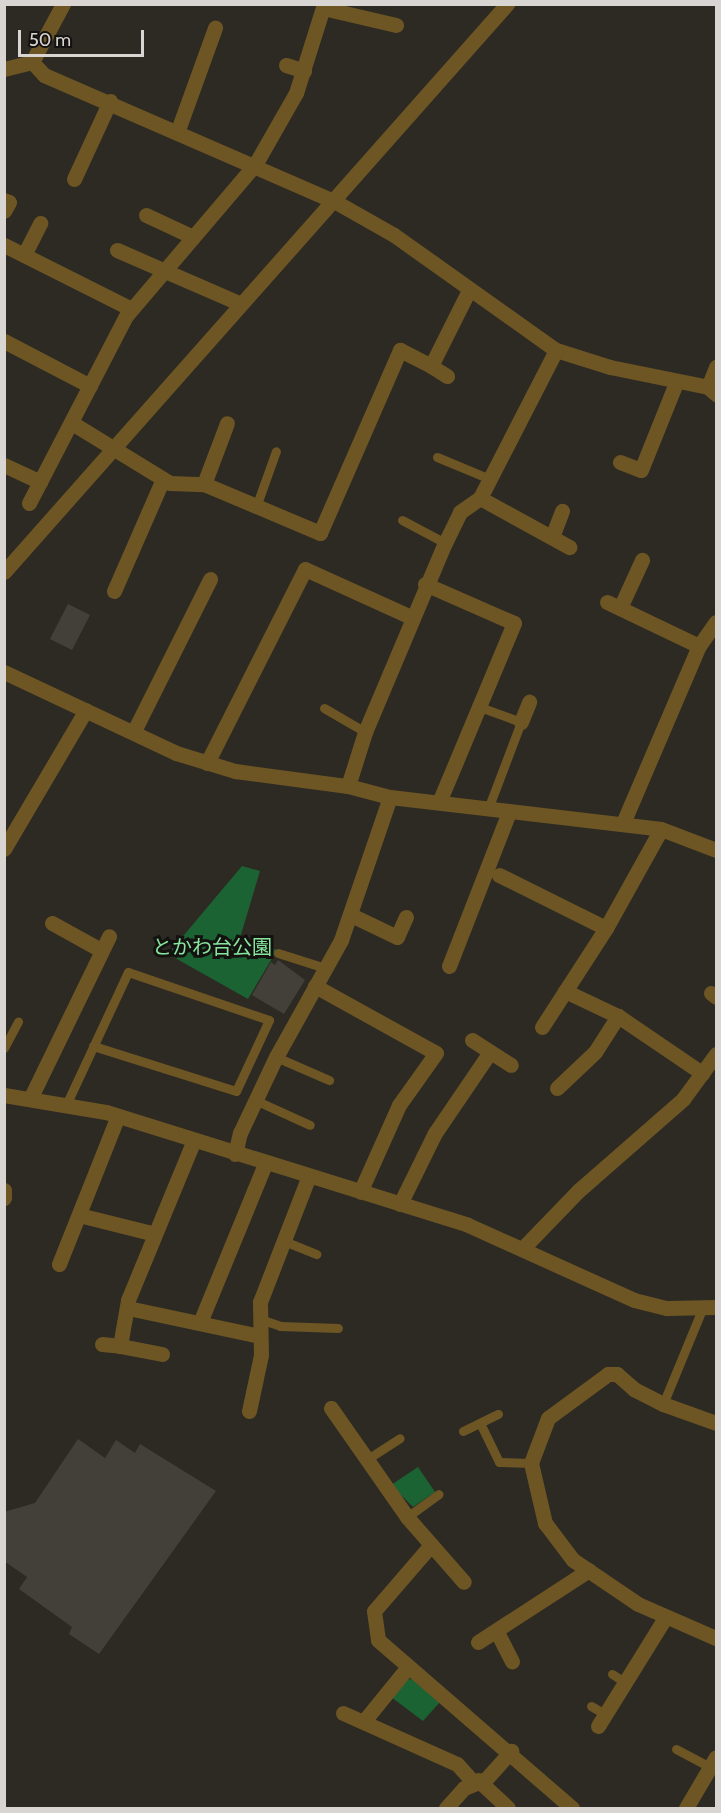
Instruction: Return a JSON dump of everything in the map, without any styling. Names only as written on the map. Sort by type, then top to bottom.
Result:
[{"type":"street","points":[[4,69],[32,62],[63,4]]},
{"type":"street","points":[[4,572],[507,4]]},
{"type":"street","points":[[29,504],[130,309],[256,163],[304,71],[323,6],[396,25]]},
{"type":"street","points":[[178,130],[192,71],[215,28]]},
{"type":"street","points":[[32,62],[44,75],[256,163],[334,201],[394,235],[556,350],[712,391],[717,367]]},
{"type":"street","points":[[286,65],[304,71]]},
{"type":"street","points":[[74,179],[110,101]]},
{"type":"street","points":[[4,200],[9,202],[4,211]]},
{"type":"street","points":[[146,215],[193,237]]},
{"type":"street","points":[[24,255],[40,224]]},
{"type":"street","points":[[4,245],[24,255],[41,271],[130,309]]},
{"type":"street","points":[[117,250],[162,272],[241,304]]},
{"type":"street","points":[[432,366],[469,290]]},
{"type":"street","points":[[7,348],[90,386]]},
{"type":"street","points":[[72,423],[163,479],[204,484],[257,504],[320,533],[400,350],[447,376]]},
{"type":"street","points":[[348,786],[365,732],[425,584],[460,512],[480,498],[556,350]]},
{"type":"street","points":[[620,462],[641,470],[676,383]]},
{"type":"street","points":[[204,484],[226,423]]},
{"type":"street","points":[[4,465],[40,482]]},
{"type":"street","points":[[114,591],[163,479]]},
{"type":"street","points":[[480,498],[569,547]]},
{"type":"street","points":[[552,537],[562,511]]},
{"type":"street","points":[[642,560],[614,605],[699,646]]},
{"type":"street","points":[[207,763],[305,569],[411,617]]},
{"type":"street","points":[[134,731],[210,579]]},
{"type":"street","points":[[425,584],[514,623],[477,706],[439,801]]},
{"type":"street","points":[[623,823],[699,646],[717,622]]},
{"type":"street","points":[[4,672],[207,763],[348,786],[390,797],[661,829],[712,844]]},
{"type":"street","points":[[521,722],[529,702]]},
{"type":"street","points":[[4,849],[86,710]]},
{"type":"street","points":[[236,1154],[255,1100],[351,915],[390,797]]},
{"type":"street","points":[[449,966],[509,812]]},
{"type":"street","points":[[542,1027],[606,928],[661,829]]},
{"type":"street","points":[[500,875],[606,928]]},
{"type":"street","points":[[351,915],[397,937],[406,916]]},
{"type":"street","points":[[52,923],[101,950]]},
{"type":"street","points":[[30,1099],[109,936]]},
{"type":"street","points":[[315,986],[436,1053],[399,1105],[360,1192]]},
{"type":"street","points":[[565,991],[618,1016],[702,1073]]},
{"type":"street","points":[[57,1004],[72,1011]]},
{"type":"street","points":[[557,1088],[595,1052],[618,1016]]},
{"type":"street","points":[[472,1040],[511,1065]]},
{"type":"street","points":[[400,1204],[435,1133],[490,1052]]},
{"type":"street","points":[[522,1249],[578,1191],[683,1099],[717,1054]]},
{"type":"street","points":[[4,1095],[118,1116],[308,1178],[468,1225],[634,1300],[667,1308],[710,1307]]},
{"type":"street","points":[[59,1264],[118,1116]]},
{"type":"street","points":[[120,1346],[128,1308],[155,1234],[194,1140]]},
{"type":"street","points":[[201,1320],[265,1164]]},
{"type":"street","points":[[249,1411],[261,1355],[260,1302],[308,1178]]},
{"type":"street","points":[[4,1190],[4,1198]]},
{"type":"street","points":[[79,1215],[155,1234]]},
{"type":"street","points":[[128,1308],[201,1320],[260,1336]]},
{"type":"street","points":[[102,1344],[162,1354]]},
{"type":"street","points":[[717,1423],[663,1404],[634,1389],[617,1374],[608,1374],[548,1418],[531,1463],[545,1523],[573,1560],[665,1618],[717,1638]]},
{"type":"street","points":[[331,1408],[407,1517],[464,1582]]},
{"type":"street","points":[[431,1545],[374,1611],[378,1640],[406,1668],[511,1751],[572,1809]]},
{"type":"street","points":[[478,1642],[497,1632],[589,1570]]},
{"type":"street","points":[[601,1720],[619,1678],[665,1618]]},
{"type":"street","points":[[497,1632],[512,1661]]},
{"type":"street","points":[[364,1721],[406,1668]]},
{"type":"street","points":[[344,1713],[457,1764],[508,1809]]},
{"type":"street","points":[[446,1809],[476,1781],[486,1779],[511,1751]]},
{"type":"street","points":[[686,1809],[714,1762]]},
{"type":"lane","points":[[257,504],[276,451]]},
{"type":"lane","points":[[437,458],[490,479]]},
{"type":"lane","points":[[402,520],[445,543]]},
{"type":"lane","points":[[477,706],[521,722],[488,809]]},
{"type":"lane","points":[[324,708],[365,732]]},
{"type":"lane","points":[[278,953],[325,968]]},
{"type":"lane","points":[[66,1105],[70,1095],[90,1054],[94,1044],[99,1033],[128,972],[269,1020],[236,1091],[104,1049],[93,1046]]},
{"type":"lane","points":[[4,1048],[18,1022]]},
{"type":"lane","points":[[276,1057],[329,1080]]},
{"type":"lane","points":[[255,1100],[310,1125]]},
{"type":"lane","points":[[284,1241],[317,1254]]},
{"type":"lane","points":[[663,1404],[710,1307]]},
{"type":"lane","points":[[260,1319],[280,1326],[338,1329]]},
{"type":"lane","points":[[463,1431],[498,1414]]},
{"type":"lane","points":[[480,1422],[499,1462],[531,1463]]},
{"type":"lane","points":[[366,1460],[400,1438]]},
{"type":"lane","points":[[407,1517],[440,1494]]},
{"type":"lane","points":[[591,1706],[601,1720]]},
{"type":"lane","points":[[676,1749],[714,1762]]},
{"type":"green space","name":"とかわ台公園","points":[[242,866],[260,871],[240,938],[277,950],[248,999],[168,954]]},
{"type":"green space","points":[[418,1467],[435,1492],[413,1507],[391,1485]]},
{"type":"green space","points":[[412,1679],[440,1702],[423,1721],[391,1697],[404,1680]]},
{"type":"building","points":[[68,604],[90,615],[72,650],[50,639]]},
{"type":"building","points":[[278,960],[305,980],[284,1014],[252,995],[271,962],[275,965]]},
{"type":"building","points":[[78,1439],[105,1458],[116,1440],[135,1453],[140,1444],[216,1491],[99,1654],[69,1634],[72,1627],[19,1589],[27,1577],[4,1561],[4,1512],[35,1503]]}]
